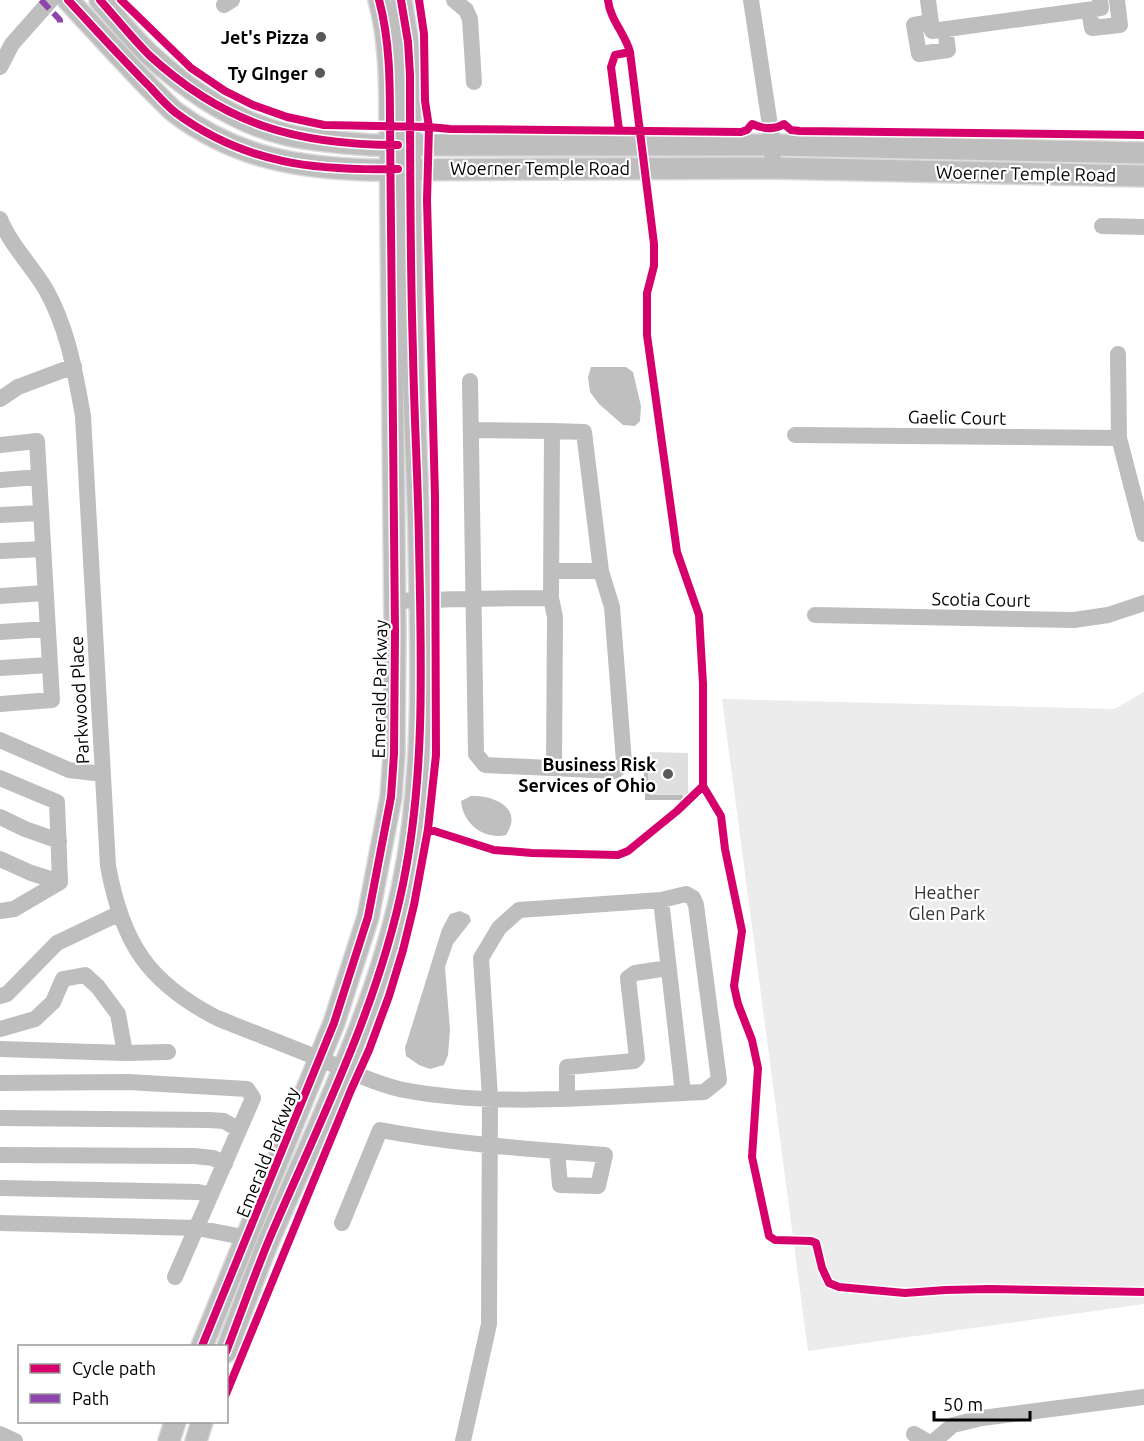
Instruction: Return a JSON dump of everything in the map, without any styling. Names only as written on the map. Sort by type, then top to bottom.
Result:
[{"type":"main road","name":"Woerner Temple Road","points":[[68,0],[132,70],[175,112],[223,142],[280,162],[342,169],[772,168],[1144,176]]},
{"type":"main road","name":"Woerner Temple Road","points":[[100,0],[149,54],[195,92],[237,117],[287,134],[344,143],[773,145],[1144,153]]},
{"type":"main road","name":"Emerald Parkway","points":[[379,0],[383,13],[389,76],[400,145]]},
{"type":"main road","name":"Emerald Parkway","points":[[203,1345],[321,1060],[368,917],[384,835],[394,754],[400,145],[408,42],[402,0]]},
{"type":"main road","name":"Emerald Parkway","points":[[228,1347],[269,1240],[343,1068],[377,980],[404,882],[420,755],[420,600],[412,352],[400,169]]},
{"type":"main road","points":[[169,1441],[175,1423]]},
{"type":"main road","points":[[196,1441],[202,1423]]},
{"type":"street","points":[[0,67],[12,44],[51,0]]},
{"type":"street","points":[[454,0],[466,10],[470,19],[474,82]]},
{"type":"street","points":[[751,0],[773,145],[772,168]]},
{"type":"street","points":[[928,0],[938,26],[1095,5],[1092,28],[1120,25],[1117,0]]},
{"type":"street","name":"Parkwood Place","points":[[0,219],[45,289],[64,329],[74,366],[83,416],[108,866],[118,914],[141,957],[157,978],[195,1007],[217,1018],[321,1060],[402,1089],[448,1096],[528,1099],[704,1092],[719,1080],[696,905],[693,898],[686,894],[661,900]]},
{"type":"street","points":[[1102,226],[1144,227]]},
{"type":"street","points":[[1118,354],[1119,438],[1143,527]]},
{"type":"street","points":[[0,399],[18,387],[74,366]]},
{"type":"street","points":[[470,381],[476,754],[485,765],[615,771],[624,762],[612,607],[601,571],[584,432],[471,430]]},
{"type":"street","points":[[552,431],[551,598],[555,617],[554,768]]},
{"type":"street","name":"Gaelic Court","points":[[795,435],[1119,438]]},
{"type":"street","points":[[0,445],[37,441],[52,700],[0,704]]},
{"type":"street","points":[[0,480],[39,477]]},
{"type":"street","points":[[0,515],[41,513]]},
{"type":"street","points":[[0,551],[43,549]]},
{"type":"street","points":[[551,571],[601,571]]},
{"type":"street","points":[[0,596],[45,593]]},
{"type":"street","points":[[394,601],[551,598]]},
{"type":"street","name":"Scotia Court","points":[[815,615],[1074,620],[1108,615],[1144,603]]},
{"type":"street","points":[[0,632],[48,629]]},
{"type":"street","points":[[0,668],[50,664]]},
{"type":"street","points":[[0,740],[69,770],[103,774]]},
{"type":"street","points":[[0,778],[57,802],[60,882]]},
{"type":"street","points":[[0,817],[59,841]]},
{"type":"street","points":[[0,860],[60,882]]},
{"type":"street","points":[[0,900],[7,910],[60,882]]},
{"type":"street","points":[[463,1441],[489,1323],[490,1097],[481,958],[499,927],[519,910],[661,900],[683,1093]]},
{"type":"street","points":[[0,996],[7,994],[57,943],[118,914]]},
{"type":"street","points":[[567,1097],[567,1067],[634,1061],[637,1058],[628,978],[635,974],[668,968]]},
{"type":"street","points":[[0,1029],[35,1019],[53,1002],[63,979],[85,975],[98,987],[118,1014],[125,1053]]},
{"type":"street","points":[[0,1049],[168,1052]]},
{"type":"street","points":[[0,1083],[128,1082],[247,1089],[252,1098],[175,1277]]},
{"type":"street","points":[[0,1118],[209,1120],[224,1121],[239,1130]]},
{"type":"street","points":[[342,1223],[380,1130],[515,1149],[557,1151]]},
{"type":"street","points":[[0,1155],[194,1156],[213,1158],[225,1164]]},
{"type":"street","points":[[0,1188],[198,1192],[211,1195]]},
{"type":"street","points":[[0,1223],[197,1228],[248,1238]]},
{"type":"street","points":[[934,1441],[953,1425],[982,1418],[1144,1397]]},
{"type":"street","points":[[0,1434],[15,1441]]},
{"type":"green space","name":"Heather Glen Park","points":[[1144,692],[1144,1304],[808,1351],[722,699],[1114,709]]},
{"type":"shaded area","points":[[591,367],[626,367],[633,372],[641,406],[640,421],[635,426],[623,425],[599,404],[590,392],[588,377]]},
{"type":"shaded area","points":[[471,796],[489,798],[504,805],[511,817],[511,826],[506,835],[483,833],[470,823],[461,801]]},
{"type":"shaded area","points":[[460,911],[469,915],[471,921],[453,944],[445,967],[450,1030],[448,1055],[444,1065],[430,1069],[406,1056],[405,1048],[442,929],[450,914]]},
{"type":"building","name":"Business Risk Services of Ohio","points":[[650,752],[688,753],[688,795],[650,795],[650,781],[648,781]]},
{"type":"marked path","points":[[41,0],[60,20],[60,26]]},
{"type":"cycle path","points":[[68,0],[166,104],[202,130],[228,144],[255,154],[310,166],[398,169]]},
{"type":"cycle path","points":[[100,0],[149,55],[177,79],[206,99],[235,114],[295,135],[327,141],[398,145]]},
{"type":"cycle path","points":[[121,0],[191,68],[225,91],[253,105],[287,117],[324,125],[429,127],[427,200],[435,496],[436,755],[428,829],[414,905],[389,996],[369,1050],[228,1389]]},
{"type":"cycle path","points":[[202,1345],[334,1023],[368,917],[391,797],[394,754],[395,631],[390,94],[389,62],[379,0]]},
{"type":"cycle path","points":[[228,1347],[265,1249],[346,1063],[379,975],[403,884],[410,842],[419,757],[421,628],[411,282],[410,75],[408,42],[401,0]]},
{"type":"cycle path","points":[[419,0],[424,34],[425,101],[429,127],[741,132],[747,130],[752,124],[768,128],[784,124],[791,130],[800,131],[1144,135]]},
{"type":"cycle path","points":[[428,829],[494,850],[618,855],[628,851],[677,811],[703,786],[703,684],[699,615],[677,552],[647,335],[647,293],[654,266],[654,244],[630,52],[609,7],[608,0]]},
{"type":"cycle path","points":[[619,130],[611,67],[615,55],[630,52]]},
{"type":"cycle path","points":[[703,786],[721,816],[725,849],[742,931],[734,986],[738,1004],[752,1040],[758,1068],[752,1157],[769,1236],[775,1240],[816,1243],[822,1268],[829,1283],[839,1287],[905,1293],[989,1289],[1144,1292]]},
{"type":"place","name":"Jet's Pizza","points":[[321,37]]},
{"type":"place","name":"Ty GInger","points":[[320,73]]},
{"type":"place","name":"Business Risk Services of Ohio","points":[[668,774]]}]
